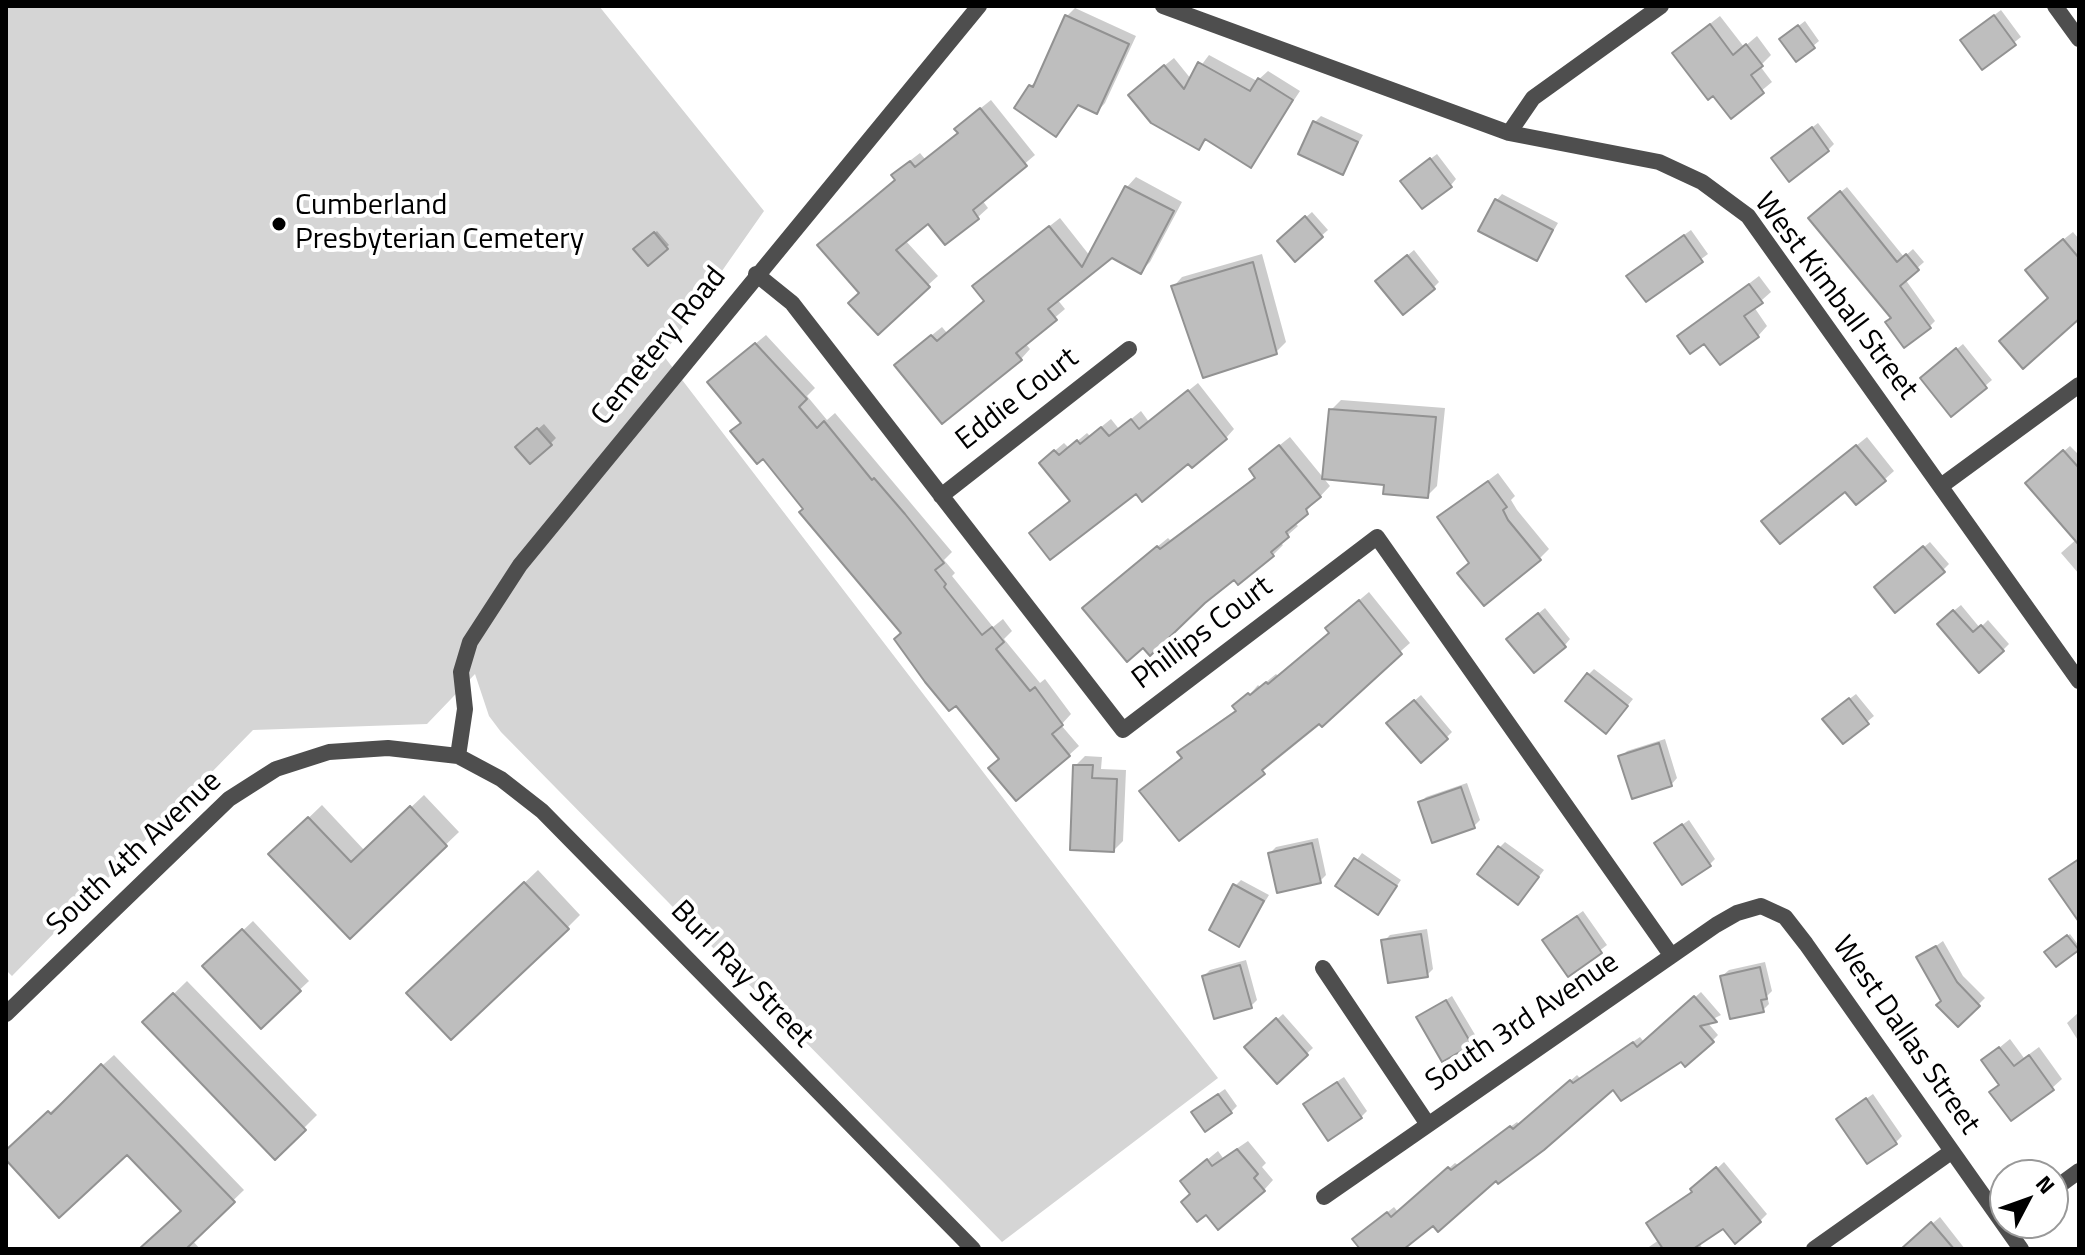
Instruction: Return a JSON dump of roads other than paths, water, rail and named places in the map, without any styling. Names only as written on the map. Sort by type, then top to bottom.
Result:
[{"type":"street","name":"Cemetery Road","points":[[458,756],[465,709],[461,672],[470,642],[520,565],[979,6]]},
{"type":"street","name":"West Kimball Street","points":[[1163,6],[1509,133],[1659,162],[1702,182],[1748,216],[2079,681]]},
{"type":"street","points":[[1509,133],[1533,98],[1661,6]]},
{"type":"street","points":[[2055,6],[2079,39]]},
{"type":"street","name":"Phillips Court","points":[[756,274],[792,303],[1123,730],[1377,537],[1671,955]]},
{"type":"street","name":"Eddie Court","points":[[941,496],[1129,349]]},
{"type":"street","points":[[1941,486],[2079,385]]},
{"type":"street","name":"South 4th Avenue","points":[[6,1014],[229,799],[276,769],[329,752],[388,748],[458,756]]},
{"type":"street","name":"Burl Ray Street","points":[[458,756],[501,779],[542,811],[973,1249]]},
{"type":"street","name":"South 3rd Avenue","points":[[1324,1197],[1671,955],[1737,913],[1761,906]]},
{"type":"street","name":"West Dallas Street","points":[[1761,906],[1785,917],[1806,944],[1989,1202]]},
{"type":"street","points":[[1323,968],[1427,1123]]},
{"type":"street","points":[[1814,1249],[1951,1152]]},
{"type":"place","name":"Cumberland Presbyterian Cemetery","points":[[279,224]]}]
